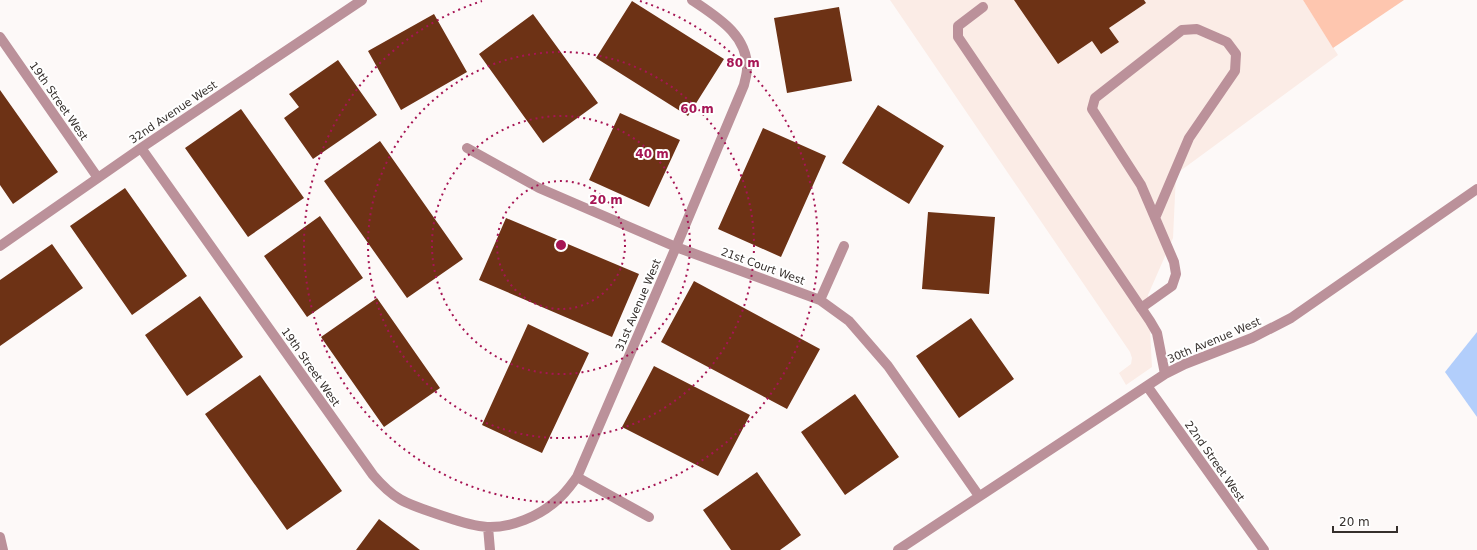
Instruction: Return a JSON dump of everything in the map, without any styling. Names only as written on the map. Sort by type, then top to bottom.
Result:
[{"type":"street","name":"32nd Avenue West","points":[[0,246],[141,148],[362,0]]},
{"type":"street","name":"31st Avenue West","points":[[488,527],[516,523],[544,510],[557,500],[577,477],[744,85],[747,69],[745,55],[740,42],[731,29],[720,19],[692,0]]},
{"type":"street","points":[[983,7],[958,26],[958,37],[1157,333],[1165,374]]},
{"type":"street","points":[[1141,308],[1172,286],[1176,274],[1174,262],[1155,218],[1141,185],[1092,109],[1095,98],[1182,30],[1197,29],[1227,42],[1236,54],[1235,71],[1189,138],[1155,218]]},
{"type":"street","name":"19th Street West","points":[[0,37],[98,178]]},
{"type":"street","name":"19th Street West","points":[[141,148],[368,469],[384,488],[406,504],[469,524],[488,527]]},
{"type":"street","name":"21st Court West","points":[[467,148],[539,188],[676,247],[820,300],[849,321],[888,366],[979,496]]},
{"type":"street","name":"30th Avenue West","points":[[898,550],[1165,374],[1185,364],[1252,338],[1291,318],[1477,189]]},
{"type":"street","points":[[820,300],[844,246]]},
{"type":"street","name":"22nd Street West","points":[[1147,386],[1264,550]]},
{"type":"street","points":[[577,477],[649,517]]},
{"type":"street","points":[[488,527],[490,550]]},
{"type":"street","points":[[0,537],[3,550]]},
{"type":"shaded area","points":[[890,0],[1303,0],[1338,55],[1176,174],[1173,238],[1148,295],[1152,367],[1126,385],[1119,373],[1131,364],[1132,358],[1130,352]]},
{"type":"shaded area","points":[[1303,0],[1404,0],[1333,48]]},
{"type":"water","points":[[1477,332],[1477,417],[1445,372]]},
{"type":"building","points":[[1014,0],[1144,0],[1146,3],[1109,28],[1119,42],[1101,54],[1092,41],[1058,64]]},
{"type":"building","points":[[632,1],[724,59],[688,116],[596,58]]},
{"type":"building","points":[[839,7],[852,81],[787,93],[774,18]]},
{"type":"building","points":[[434,14],[467,72],[401,110],[368,51]]},
{"type":"building","points":[[533,14],[598,103],[543,143],[479,54]]},
{"type":"building","points":[[338,60],[377,115],[313,159],[284,118],[299,107],[289,94]]},
{"type":"building","points":[[0,90],[58,172],[13,204],[0,185]]},
{"type":"building","points":[[878,105],[944,146],[909,204],[842,163]]},
{"type":"building","points":[[241,109],[304,198],[248,237],[185,148]]},
{"type":"building","points":[[620,113],[680,140],[649,207],[589,180]]},
{"type":"building","points":[[763,128],[826,156],[781,257],[718,229]]},
{"type":"building","points":[[380,141],[463,259],[407,298],[324,181]]},
{"type":"building","points":[[125,188],[187,276],[132,315],[70,226]]},
{"type":"building","points":[[928,212],[995,217],[989,294],[922,289]]},
{"type":"building","points":[[320,216],[363,278],[307,317],[264,256]]},
{"type":"building","points":[[506,218],[639,274],[612,337],[479,280]]},
{"type":"building","points":[[52,244],[83,288],[0,346],[0,280]]},
{"type":"building","points":[[694,281],[820,349],[787,409],[661,342]]},
{"type":"building","points":[[200,296],[243,357],[187,396],[145,335]]},
{"type":"building","points":[[377,298],[440,388],[384,427],[321,337]]},
{"type":"building","points":[[971,318],[1014,379],[959,418],[916,356]]},
{"type":"building","points":[[528,324],[589,353],[542,453],[482,425]]},
{"type":"building","points":[[654,366],[750,415],[718,476],[622,427]]},
{"type":"building","points":[[260,375],[342,491],[287,530],[205,414]]},
{"type":"building","points":[[855,394],[899,457],[845,495],[801,432]]},
{"type":"building","points":[[757,472],[801,535],[780,550],[731,550],[703,510]]},
{"type":"building","points":[[379,519],[420,550],[356,550]]}]
